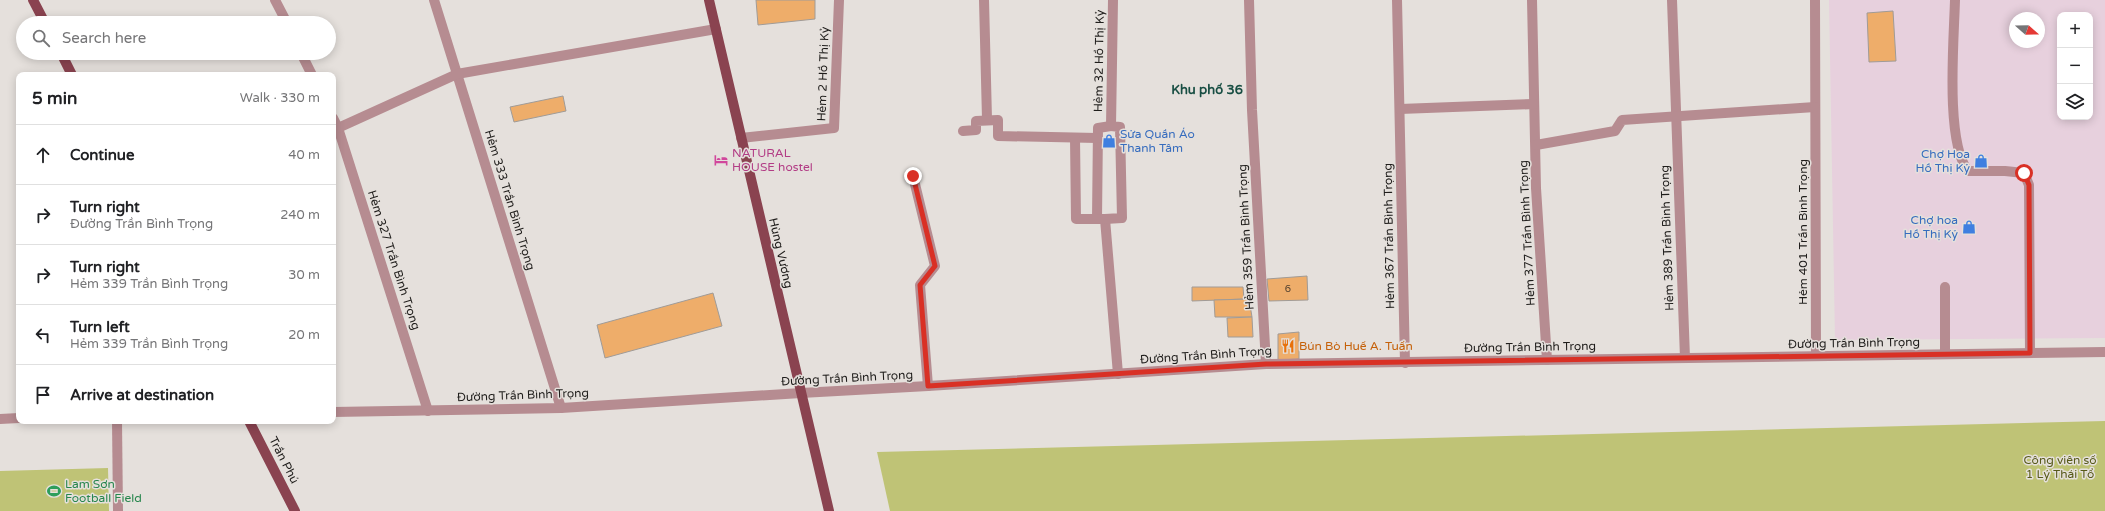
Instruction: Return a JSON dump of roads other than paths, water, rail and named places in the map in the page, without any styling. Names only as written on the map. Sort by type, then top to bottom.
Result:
[{"type":"main road","points":[[33,0],[41,16]]},
{"type":"main road","name":"Hùng Vương","points":[[709,0],[829,511]]},
{"type":"main road","points":[[64,60],[70,72]]},
{"type":"main road","name":"Trần Phú","points":[[251,424],[295,511]]},
{"type":"street","points":[[275,0],[283,16]]},
{"type":"street","name":"Hẻm 333 Trần Bình Trọng","points":[[434,0],[561,408]]},
{"type":"street","name":"Hẻm 2 Hồ Thị Kỷ","points":[[741,138],[834,128],[839,0]]},
{"type":"street","points":[[984,0],[987,120]]},
{"type":"street","name":"Hẻm 32 Hồ Thị Kỷ","points":[[1101,219],[1122,218],[1120,127],[1111,126],[1113,0]]},
{"type":"street","name":"Hẻm 359 Trần Bình Trọng","points":[[1249,0],[1252,110],[1266,364]]},
{"type":"street","name":"Hẻm 367 Trần Bình Trọng","points":[[1397,0],[1405,363]]},
{"type":"street","name":"Hẻm 377 Trần Bình Trọng","points":[[1532,0],[1536,188],[1547,360]]},
{"type":"street","name":"Hẻm 389 Trần Bình Trọng","points":[[1672,0],[1685,358]]},
{"type":"street","name":"Hẻm 401 Trần Bình Trọng","points":[[1815,0],[1816,356]]},
{"type":"street","points":[[1955,0],[1954,116],[1962,163],[1968,172],[2006,171],[2024,173],[2029,185],[2030,353]]},
{"type":"street","points":[[338,128],[457,74],[716,29]]},
{"type":"street","points":[[304,60],[310,72]]},
{"type":"street","points":[[1400,109],[1534,104]]},
{"type":"street","points":[[1536,145],[1615,131],[1622,120],[1815,107]]},
{"type":"street","points":[[963,131],[976,130],[976,121],[998,120],[998,136],[1097,138]]},
{"type":"street","name":"Hẻm 327 Trần Bình Trọng","points":[[336,124],[428,411]]},
{"type":"street","points":[[1111,126],[1098,128],[1097,138],[1101,219],[1118,374]]},
{"type":"street","points":[[1075,138],[1076,219],[1101,219]]},
{"type":"street","points":[[913,176],[935,266],[920,285],[928,386]]},
{"type":"street","points":[[1945,287],[1945,354]]},
{"type":"street","name":"Đường Trần Bình Trọng","points":[[336,412],[561,408],[1266,364],[2105,352]]},
{"type":"street","points":[[0,419],[16,418]]},
{"type":"street","points":[[117,424],[118,511]]},
{"type":"place","name":"Sửa Quần Áo Thanh Tâm","points":[[1109,141]]},
{"type":"place","name":"NATURAL HOUSE hostel","points":[[721,160]]},
{"type":"place","name":"Chợ Hoa Hồ Thị Kỷ","points":[[1981,161]]},
{"type":"place","name":"Chợ hoa Hồ Thị Kỷ","points":[[1969,227]]},
{"type":"place","name":"Bún Bò Huế A. Tuấn","points":[[1288,346]]},
{"type":"place","name":"Lam Sơn Football Field","points":[[54,491]]},
{"type":"district","name":"Khu phố 36","points":[[1207,90]]},
{"type":"park label","name":"Công viên số 1 Lý Thái Tổ","points":[[2060,467]]}]
